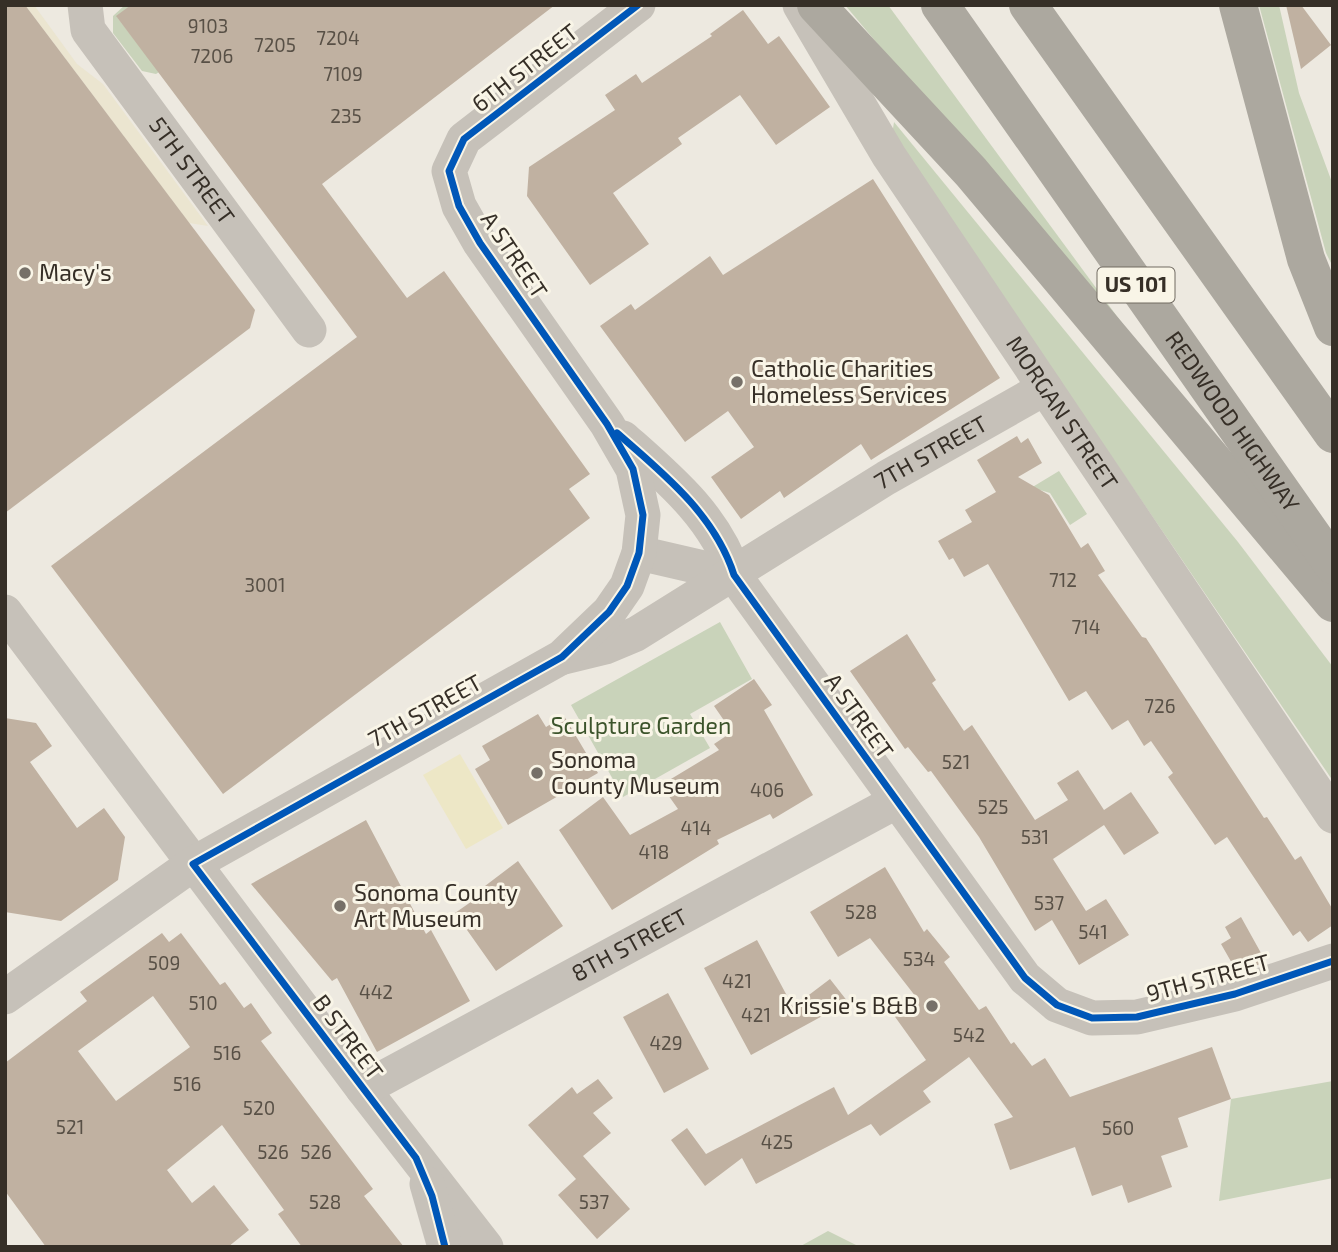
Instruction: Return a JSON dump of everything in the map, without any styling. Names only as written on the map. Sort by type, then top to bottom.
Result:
[{"type":"highway","points":[[816,5],[971,172],[1333,603]]},
{"type":"highway","name":"REDWOOD HIGHWAY","points":[[940,5],[1333,565]]},
{"type":"highway","name":"US 101","points":[[1028,5],[1333,434]]},
{"type":"highway","points":[[1238,5],[1306,259],[1333,327]]},
{"type":"street","name":"5TH STREET","points":[[85,5],[88,30],[309,330]]},
{"type":"street","name":"6TH STREET","points":[[449,171],[464,139],[638,5]]},
{"type":"street","name":"MORGAN STREET","points":[[800,5],[889,156],[1333,816]]},
{"type":"street","name":"A STREET","points":[[449,171],[459,206],[480,243],[607,424],[633,470],[643,515],[639,553]]},
{"type":"street","name":"7TH STREET","points":[[562,657],[605,647],[636,634],[887,478],[1045,388]]},
{"type":"street","name":"A STREET","points":[[607,424],[678,486],[726,550],[734,575],[1025,978],[1056,1005],[1092,1018]]},
{"type":"street","name":"7TH STREET","points":[[5,998],[194,864],[562,657],[609,612],[627,586],[639,553]]},
{"type":"street","points":[[639,553],[734,575]]},
{"type":"street","name":"B STREET","points":[[5,612],[18,656],[194,864],[363,1090],[485,1247]]},
{"type":"street","name":"8TH STREET","points":[[363,1090],[897,801]]},
{"type":"street","name":"9TH STREET","points":[[1092,1018],[1137,1017],[1235,994],[1333,961]]},
{"type":"street","name":"B STREET","points":[[416,1158],[432,1196],[445,1247]]},
{"type":"green space","points":[[125,5],[131,5],[117,17],[159,72],[156,74],[142,71],[113,33],[113,16]]},
{"type":"green space","points":[[845,5],[888,5],[1169,387],[1167,389]]},
{"type":"green space","points":[[1259,5],[1279,5],[1299,93],[1333,185],[1333,267],[1326,253]]},
{"type":"green space","points":[[894,122],[1238,542],[1333,667],[1333,781],[892,135]]},
{"type":"green space","points":[[1059,471],[1087,514],[1070,525],[1050,493],[1040,490],[1016,497]]},
{"type":"green space","name":"Sculpture Garden","points":[[720,622],[752,679],[690,714],[710,748],[623,797],[571,705]]},
{"type":"green space","points":[[1333,1081],[1333,1178],[1219,1201],[1231,1099]]},
{"type":"green space","points":[[828,1231],[860,1247],[799,1247]]},
{"type":"sand","points":[[460,754],[503,828],[466,849],[423,775]]},
{"type":"shaded area","points":[[25,5],[34,5],[77,64],[103,84],[208,226],[189,223]]},
{"type":"building","points":[[5,5],[25,5],[255,310],[250,328],[5,513]]},
{"type":"building","points":[[131,5],[555,5],[322,184],[407,298],[444,271],[590,474],[569,489],[590,518],[223,794],[51,566],[357,337],[116,16]]},
{"type":"building","points":[[1286,5],[1301,5],[1331,45],[1301,69]]},
{"type":"building","points":[[743,10],[768,44],[779,36],[830,107],[776,145],[740,95],[678,138],[682,144],[613,193],[649,244],[590,285],[527,196],[529,167],[615,110],[605,95],[636,74],[642,83],[712,36],[710,34]]},
{"type":"building","points":[[873,179],[1000,378],[871,460],[861,444],[784,498],[780,491],[741,519],[711,477],[754,447],[728,411],[685,442],[600,326],[631,304],[635,310],[710,256],[723,275]]},
{"type":"building","points":[[1017,436],[1021,443],[1028,438],[1042,463],[1018,477],[1049,495],[1081,548],[1088,543],[1105,571],[1098,575],[1142,637],[1146,638],[1264,818],[1267,817],[1295,860],[1301,856],[1333,910],[1333,925],[1308,942],[1300,931],[1293,936],[1227,837],[1215,845],[1168,777],[1173,773],[1151,741],[1144,746],[1128,720],[1112,730],[1086,691],[1069,701],[988,564],[964,577],[953,558],[949,560],[938,541],[972,522],[965,510],[996,492],[977,460]]},
{"type":"building","points":[[907,634],[936,680],[932,683],[964,731],[972,725],[1035,820],[1068,800],[1057,783],[1078,770],[1104,810],[1131,792],[1159,833],[1124,855],[1104,825],[1053,859],[1086,911],[1106,899],[1129,935],[1079,965],[1052,920],[1035,931],[979,837],[931,771],[928,772],[908,747],[905,749],[850,671]]},
{"type":"building","points":[[754,679],[772,705],[764,710],[813,795],[773,819],[770,814],[717,840],[719,844],[612,910],[559,830],[603,797],[630,835],[678,809],[661,785],[719,750],[714,744],[732,732],[714,706]]},
{"type":"building","name":"Sonoma County Museum","points":[[538,714],[546,727],[564,716],[598,773],[508,825],[475,769],[490,760],[482,746]]},
{"type":"building","points":[[5,718],[36,723],[52,746],[30,762],[77,828],[104,808],[125,837],[118,880],[61,921],[5,912]]},
{"type":"building","name":"Sonoma County Art Museum","points":[[366,820],[426,934],[431,930],[470,1001],[377,1052],[337,978],[332,981],[251,884]]},
{"type":"building","points":[[518,861],[563,926],[496,971],[455,913],[488,890],[485,886]]},
{"type":"building","points":[[885,867],[924,932],[927,929],[950,957],[944,962],[979,1010],[986,1006],[1011,1044],[1014,1042],[1032,1066],[1045,1058],[1070,1097],[1212,1047],[1231,1099],[1178,1118],[1188,1147],[1161,1156],[1172,1187],[1128,1203],[1122,1185],[1092,1196],[1075,1147],[1010,1170],[994,1124],[1013,1117],[969,1057],[923,1091],[931,1102],[880,1136],[871,1124],[756,1184],[742,1158],[705,1186],[671,1140],[687,1128],[706,1154],[834,1087],[848,1115],[926,1060],[893,1014],[916,997],[870,938],[838,957],[810,912]]},
{"type":"building","points":[[1241,917],[1266,962],[1249,968],[1243,959],[1233,965],[1221,944],[1231,938],[1225,927]]},
{"type":"building","points":[[162,933],[169,942],[181,933],[220,985],[225,982],[244,1008],[251,1003],[272,1033],[261,1041],[373,1189],[364,1196],[404,1247],[302,1247],[278,1214],[284,1210],[222,1125],[167,1170],[192,1203],[214,1185],[249,1230],[228,1247],[46,1247],[5,1191],[5,1063],[87,1001],[80,992]],"holes":[[[153,996],[190,1047],[116,1101],[78,1051]]]},
{"type":"building","points":[[757,940],[793,1007],[830,979],[848,1002],[751,1055],[704,968]]},
{"type":"building","points":[[668,993],[709,1069],[664,1093],[623,1017]]},
{"type":"building","points":[[598,1079],[613,1098],[593,1113],[611,1133],[583,1156],[630,1209],[597,1239],[558,1195],[576,1179],[528,1125],[572,1087],[577,1094]]},
{"type":"cycle path","points":[[445,1247],[432,1196],[416,1158],[193,864],[562,657],[609,612],[627,586],[639,553],[643,515],[633,469],[607,424],[480,243],[459,206],[449,171],[464,139],[638,5]]},
{"type":"cycle path","points":[[617,433],[670,480],[701,515],[714,533],[734,575],[1025,978],[1057,1005],[1092,1018],[1137,1017],[1235,994],[1333,961]]},
{"type":"place","name":"Macy's","points":[[25,273]]},
{"type":"place","name":"Catholic Charities Homeless Services","points":[[737,382]]},
{"type":"place","name":"Sonoma County Museum","points":[[537,773]]},
{"type":"place","name":"Sonoma County Art Museum","points":[[340,906]]},
{"type":"place","name":"Krissie's B&B","points":[[932,1006]]}]
